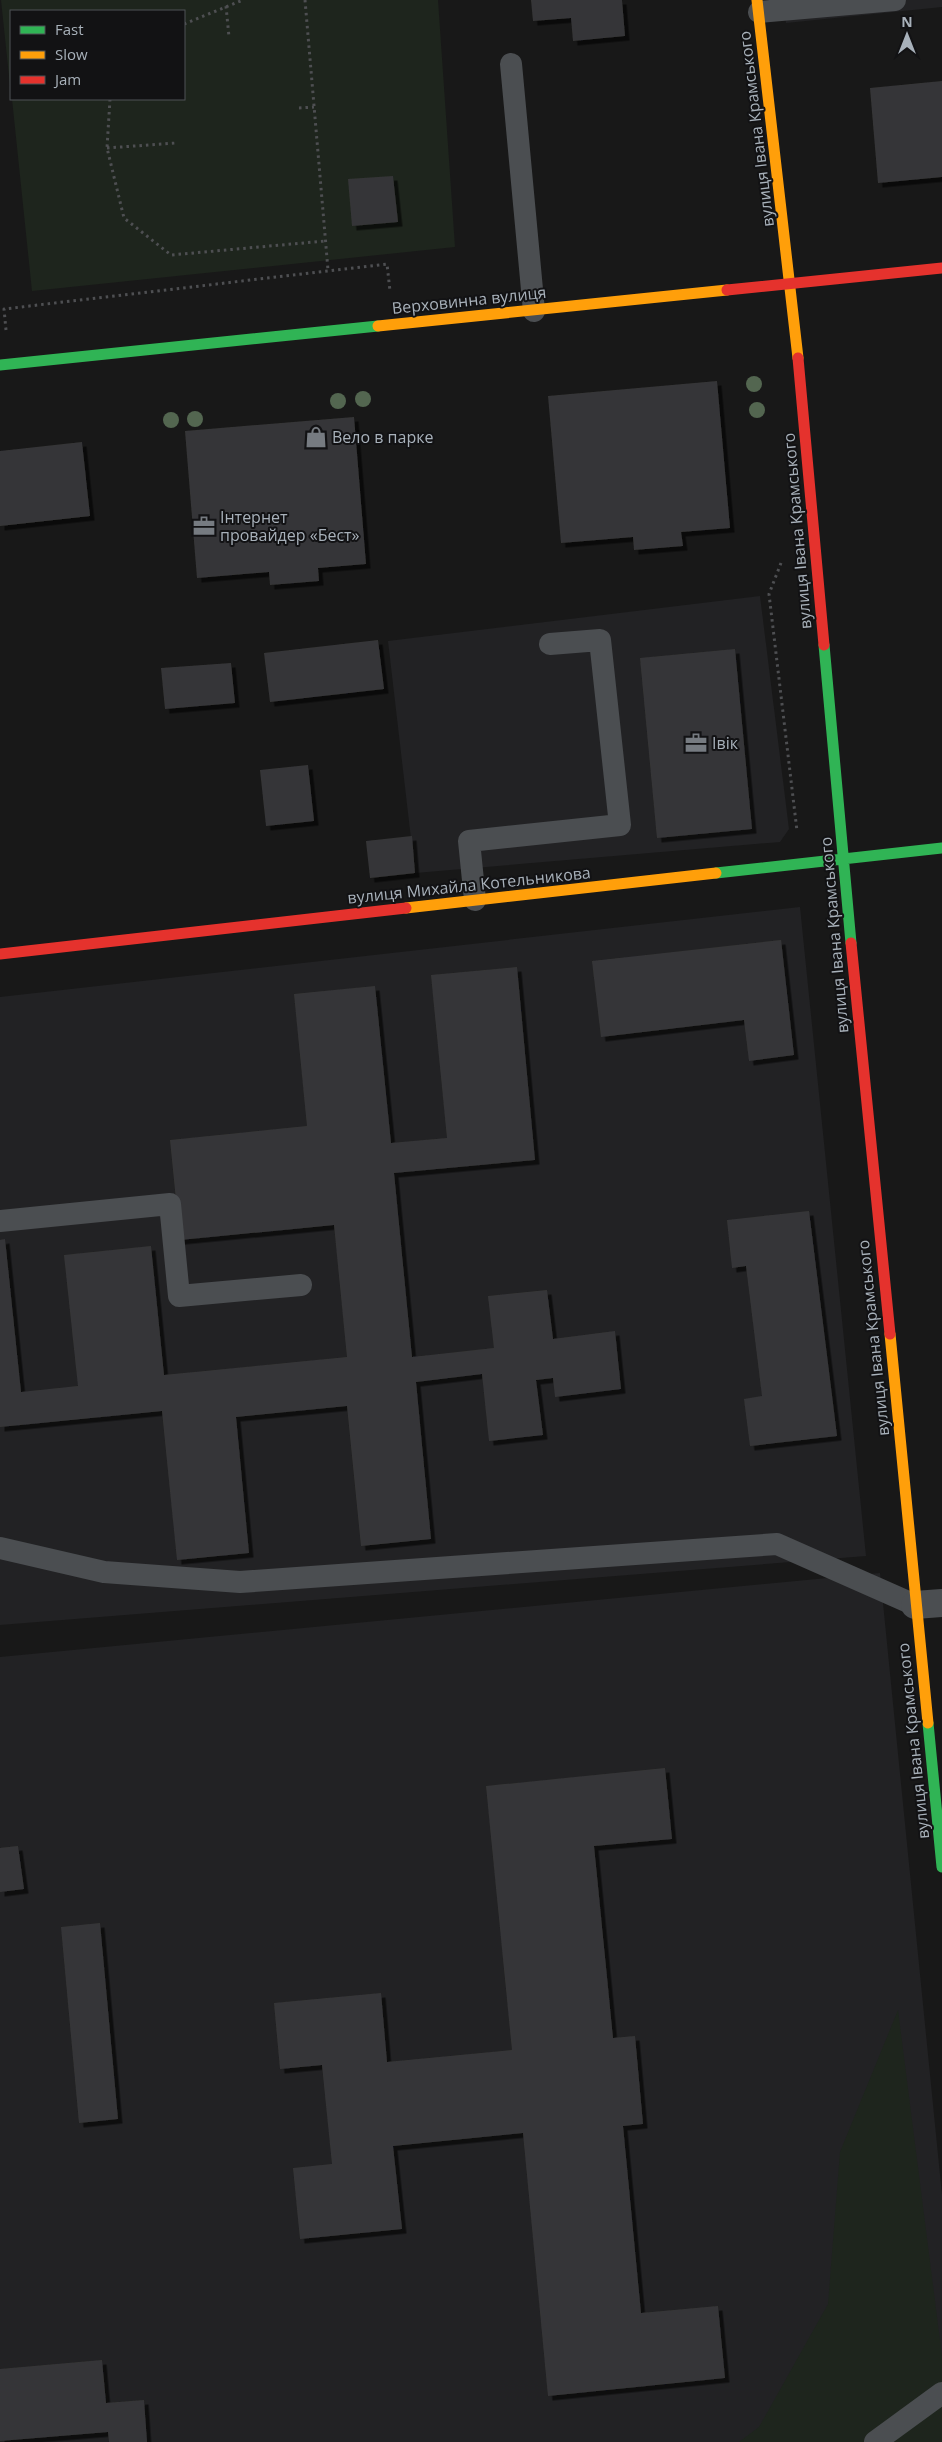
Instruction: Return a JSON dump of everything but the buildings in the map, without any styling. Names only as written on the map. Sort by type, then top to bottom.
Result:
[{"type":"street","name":"вулиця Івана Крамського","points":[[758,6],[791,285],[843,859],[942,1867]]},
{"type":"street","name":"Верховинна вулиця","points":[[0,365],[942,268]]},
{"type":"street","name":"вулиця Михайла Котельникова","points":[[0,954],[942,848]]},
{"type":"street","points":[[915,1605],[942,1603]]},
{"type":"lane","points":[[758,6],[895,0]]},
{"type":"lane","points":[[511,64],[534,311]]},
{"type":"lane","points":[[475,900],[469,841],[620,825],[600,640],[550,644]]},
{"type":"lane","points":[[0,1221],[170,1204],[179,1296],[301,1285]]},
{"type":"lane","points":[[0,1548],[104,1572],[240,1582],[777,1544],[915,1605]]},
{"type":"lane","points":[[875,2442],[942,2393]]},
{"type":"path","points":[[185,24],[243,0]]},
{"type":"path","points":[[305,0],[324,241],[328,270]]},
{"type":"path","points":[[226,6],[228,37]]},
{"type":"path","points":[[110,100],[107,148],[124,218],[171,255],[324,241]]},
{"type":"path","points":[[299,108],[314,107]]},
{"type":"path","points":[[107,148],[176,143]]},
{"type":"path","points":[[4,309],[387,264]]},
{"type":"path","points":[[783,558],[769,594],[801,865]]},
{"type":"shaded area","points":[[1,0],[438,0],[455,247],[32,291],[12,100],[185,100],[185,10],[10,10],[10,86]]},
{"type":"shaded area","points":[[783,0],[942,0],[942,7],[786,23]]},
{"type":"shaded area","points":[[760,596],[789,829],[780,842],[415,873],[388,641]]},
{"type":"shaded area","points":[[800,907],[866,1556],[0,1625],[0,997]]},
{"type":"shaded area","points":[[880,1573],[942,2195],[942,2422],[891,2442],[0,2442],[0,1657]]},
{"type":"shaded area","points":[[898,2010],[942,2356],[942,2442],[739,2442],[759,2427],[828,2304],[840,2152]]},
{"type":"traffic: fast","points":[[0,365],[378,326]]},
{"type":"traffic: fast","points":[[824,645],[851,943]]},
{"type":"traffic: fast","points":[[716,873],[942,848]]},
{"type":"traffic: fast","points":[[928,1723],[942,1867]]},
{"type":"traffic: slow","points":[[757,0],[798,358]]},
{"type":"traffic: slow","points":[[378,326],[727,290]]},
{"type":"traffic: slow","points":[[406,908],[716,873]]},
{"type":"traffic: slow","points":[[890,1334],[928,1723]]},
{"type":"traffic: jam","points":[[727,290],[942,268]]},
{"type":"traffic: jam","points":[[798,358],[824,645]]},
{"type":"traffic: jam","points":[[0,954],[406,908]]},
{"type":"traffic: jam","points":[[851,943],[890,1334]]},
{"type":"place","name":"Вело в парке","points":[[316,437]]},
{"type":"place","name":"Інтернет провайдер «Бест»","points":[[204,526]]},
{"type":"place","name":"Івік","points":[[696,743]]}]
